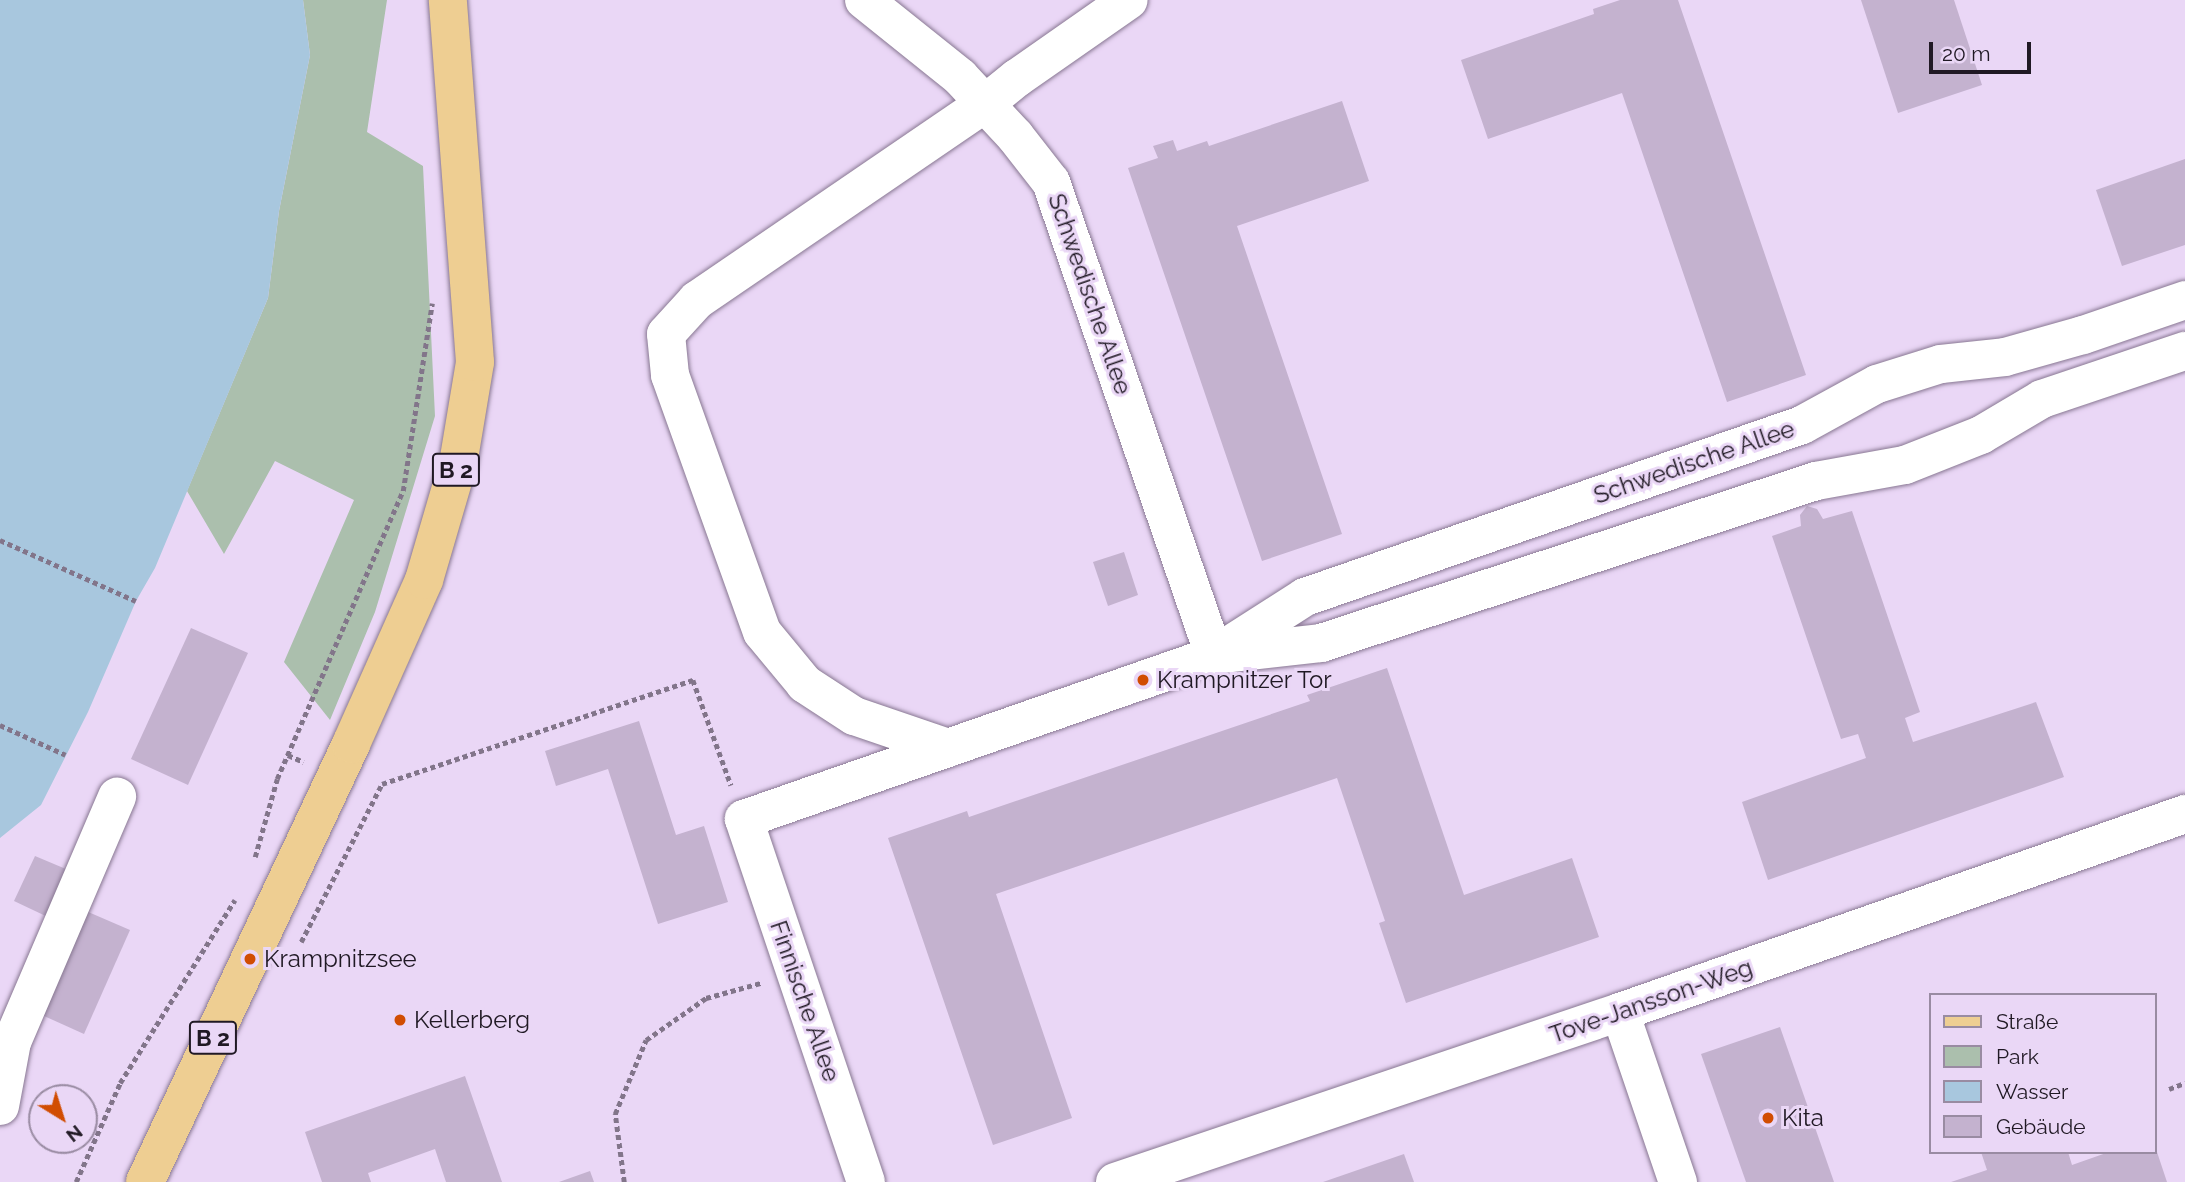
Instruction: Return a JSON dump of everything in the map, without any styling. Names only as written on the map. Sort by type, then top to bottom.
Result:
[{"type":"main road","name":"B 2","points":[[145,1182],[351,744],[424,580],[457,464],[475,362],[448,0]]},
{"type":"street","name":"Schwedische Allee","points":[[864,0],[932,52],[986,103],[1051,182],[1214,655]]},
{"type":"street","points":[[948,748],[855,716],[805,684],[762,632],[670,375],[666,334],[697,300],[986,103],[1129,0]]},
{"type":"street","name":"Schwedische Allee","points":[[1214,655],[1306,597],[1802,425],[1877,384],[1941,365],[2005,356],[2083,334],[2185,300]]},
{"type":"street","name":"Schwedische Allee","points":[[744,819],[1214,655],[1321,643],[1816,481],[1905,465],[1981,435],[2042,399],[2185,351]]},
{"type":"street","points":[[0,1106],[12,1042],[117,797]]},
{"type":"street","name":"Tove-Jansson-Weg","points":[[1115,1182],[1620,1012],[2185,814]]},
{"type":"street","name":"Finnische Allee","points":[[744,819],[866,1182]]},
{"type":"street","points":[[1620,1012],[1678,1182]]},
{"type":"path","points":[[253,864],[277,779],[402,491],[432,302]]},
{"type":"path","points":[[0,540],[136,601]]},
{"type":"path","points":[[298,950],[382,784],[693,680],[744,819]]},
{"type":"path","points":[[0,725],[66,755]]},
{"type":"path","points":[[76,1182],[120,1083],[235,899]]},
{"type":"path","points":[[624,1182],[615,1114],[646,1040],[706,998],[796,974]]},
{"type":"path","points":[[2169,1089],[2185,1083]]},
{"type":"green space","points":[[303,0],[387,0],[367,132],[423,166],[435,416],[375,612],[330,720],[284,662],[354,500],[275,461],[224,554],[187,491],[268,298],[279,211],[310,55]]},
{"type":"water","points":[[0,0],[303,0],[310,55],[279,211],[268,298],[155,568],[136,601],[88,712],[41,805],[0,838]]},
{"type":"building","points":[[1620,0],[1678,0],[1806,375],[1727,402],[1622,93],[1488,139],[1461,60],[1594,14],[1593,9]]},
{"type":"building","points":[[1861,0],[1954,0],[1982,85],[1898,113]]},
{"type":"building","points":[[1342,101],[1369,181],[1237,226],[1342,534],[1262,561],[1128,168],[1158,158],[1153,146],[1173,140],[1177,151],[1207,141],[1209,146]]},
{"type":"building","points":[[2185,159],[2185,245],[2122,266],[2096,190]]},
{"type":"building","points":[[1807,506],[1817,509],[1823,519],[1852,511],[1920,712],[1905,718],[1913,742],[2036,702],[2064,777],[1768,880],[1742,802],[1866,758],[1858,734],[1841,739],[1772,536],[1801,526],[1800,515]]},
{"type":"building","points":[[1124,552],[1138,595],[1108,606],[1093,562]]},
{"type":"building","points":[[191,628],[248,653],[188,785],[131,759]]},
{"type":"building","points":[[1387,668],[1464,895],[1572,858],[1599,937],[1406,1003],[1379,923],[1385,921],[1337,778],[996,894],[1072,1118],[993,1145],[888,838],[967,811],[969,817],[1310,701],[1307,695]]},
{"type":"building","points":[[639,721],[676,835],[704,826],[728,902],[658,924],[608,769],[556,786],[545,751]]},
{"type":"building","points":[[35,856],[73,872],[52,919],[14,901]]},
{"type":"building","points":[[79,908],[130,930],[84,1034],[33,1011]]},
{"type":"building","name":"Kita","points":[[1780,1027],[1834,1182],[1746,1182],[1701,1054]]},
{"type":"building","points":[[465,1076],[502,1182],[446,1182],[435,1149],[368,1173],[371,1182],[322,1182],[305,1132]]},
{"type":"building","points":[[2157,1152],[2167,1182],[1951,1182],[1987,1170],[1982,1154],[2069,1154],[2072,1165],[2103,1154]]},
{"type":"building","points":[[1404,1154],[1414,1182],[1323,1182]]},
{"type":"building","points":[[590,1171],[594,1182],[559,1182]]},
{"type":"place","name":"Krampnitzer Tor","points":[[1143,680]]},
{"type":"place","name":"Krampnitzsee","points":[[250,959]]},
{"type":"place","name":"Kellerberg","points":[[400,1020]]},
{"type":"place","name":"Kita","points":[[1768,1118]]}]
